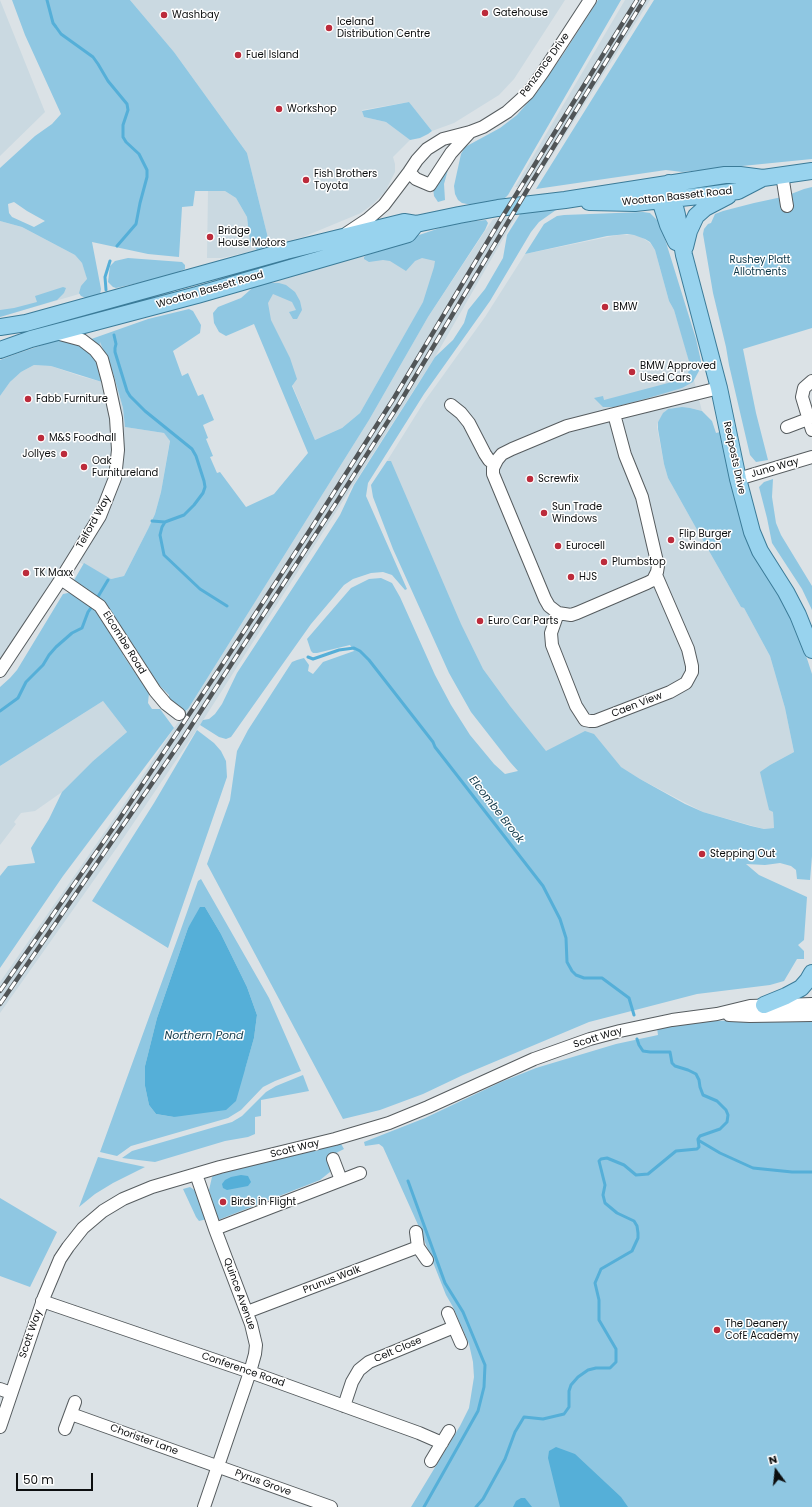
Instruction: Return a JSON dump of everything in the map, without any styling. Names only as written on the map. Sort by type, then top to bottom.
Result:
[{"type":"main road","name":"Wootton Bassett Road","points":[[0,327],[26,323],[341,237],[404,222],[416,224],[498,208],[566,200],[725,175],[763,178],[812,171]]},
{"type":"main road","name":"Wootton Bassett Road","points":[[566,200],[612,203],[667,200],[738,191],[763,178]]},
{"type":"main road","name":"Redposts Drive","points":[[662,184],[684,255],[719,388],[738,479],[757,545],[792,603],[812,649]]},
{"type":"main road","points":[[684,255],[689,231],[696,216],[711,205],[738,191]]},
{"type":"main road","name":"Wootton Bassett Road","points":[[0,350],[408,234],[416,224]]},
{"type":"main road","points":[[764,1005],[801,988],[812,973]]},
{"type":"street","name":"Penzance Drive","points":[[341,237],[378,211],[410,172],[422,154],[435,144],[449,137],[470,132],[488,124],[507,112],[528,93],[590,0]]},
{"type":"street","name":"Penzance Drive","points":[[410,172],[416,179],[430,185],[450,153],[470,132]]},
{"type":"street","points":[[782,176],[787,206]]},
{"type":"street","name":"Telford Way","points":[[0,671],[61,579],[87,536],[105,505],[115,478],[118,450],[116,418],[102,359],[99,354],[82,340],[56,333]]},
{"type":"street","points":[[786,427],[810,424],[803,402],[802,393],[804,388],[812,381]]},
{"type":"street","points":[[656,575],[648,583],[577,613],[571,615],[558,613],[549,606],[534,572],[494,474],[494,464],[502,454],[512,448],[556,430],[719,388]]},
{"type":"street","points":[[451,405],[470,423],[485,454],[494,464]]},
{"type":"street","name":"Caen View","points":[[558,613],[551,633],[552,645],[576,706],[585,720],[590,722],[595,721],[670,692],[686,683],[692,672],[688,650],[656,575],[658,566],[646,512],[642,497],[625,455],[614,414]]},
{"type":"street","name":"Juno Way","points":[[738,479],[812,457]]},
{"type":"street","name":"Elcombe Road","points":[[61,579],[95,602],[106,613],[155,691],[166,704],[179,714]]},
{"type":"street","name":"Scott Way","points":[[0,1427],[6,1391],[50,1280],[60,1259],[75,1238],[94,1219],[113,1204],[152,1187],[196,1174],[345,1136],[389,1123],[428,1107],[519,1065],[590,1039],[648,1024],[678,1018],[717,1014],[746,1007],[812,1004]]},
{"type":"street","name":"Scott Way","points":[[717,1014],[750,1016],[812,1015]]},
{"type":"street","points":[[333,1159],[341,1180]]},
{"type":"street","points":[[215,1229],[360,1173]]},
{"type":"street","name":"Quince Avenue","points":[[196,1174],[215,1229],[247,1312],[256,1345],[250,1372],[204,1507]]},
{"type":"street","points":[[416,1232],[418,1247],[427,1260]]},
{"type":"street","name":"Prunus Walk","points":[[247,1312],[418,1247]]},
{"type":"street","name":"Conference Road","points":[[42,1302],[250,1372],[419,1433],[442,1443]]},
{"type":"street","points":[[448,1313],[461,1343]]},
{"type":"street","name":"Celt Close","points":[[344,1406],[352,1382],[358,1370],[369,1362],[454,1327]]},
{"type":"street","points":[[65,1429],[75,1402]]},
{"type":"street","name":"Chorister Lane","points":[[71,1414],[218,1466]]},
{"type":"street","points":[[431,1461],[449,1431]]},
{"type":"street","name":"Pyrus Grove","points":[[218,1466],[331,1507]]},
{"type":"shaded area","points":[[0,0],[45,112],[0,156]]},
{"type":"shaded area","points":[[130,0],[565,0],[514,79],[499,95],[454,123],[432,131],[409,102],[362,110],[364,117],[386,122],[410,140],[393,157],[395,172],[385,192],[361,213],[303,237],[270,246],[247,153],[174,52]]},
{"type":"shaded area","points":[[625,0],[650,0],[533,186],[515,187]]},
{"type":"shaded area","points":[[208,190],[225,191],[236,198],[247,217],[250,242],[257,250],[222,258],[207,258]]},
{"type":"shaded area","points":[[515,218],[435,357],[200,725],[118,846],[0,1013],[0,982],[122,807],[188,709],[369,420],[428,317],[493,219]]},
{"type":"shaded area","points":[[0,221],[22,227],[75,255],[82,263],[86,275],[88,285],[86,292],[0,317]]},
{"type":"shaded area","points":[[618,235],[640,236],[650,243],[655,250],[669,301],[674,310],[685,346],[702,411],[690,408],[673,408],[666,410],[658,422],[657,427],[668,478],[741,607],[744,608],[770,656],[785,708],[794,752],[770,765],[761,772],[769,810],[773,812],[774,828],[764,829],[703,812],[640,779],[587,746],[555,771],[495,709],[387,461],[424,402],[485,317],[525,254]]},
{"type":"shaded area","points":[[371,253],[447,260],[360,413],[342,428],[315,440],[256,297],[264,281]]},
{"type":"shaded area","points":[[100,341],[113,373],[123,408],[125,427],[164,433],[170,440],[161,492],[155,514],[124,576],[111,579],[69,557],[0,659],[0,396],[10,382],[21,372],[34,365],[51,366],[102,382],[97,358]]},
{"type":"shaded area","points":[[103,701],[127,732],[93,761],[62,792],[35,811],[21,813],[14,822],[16,824],[0,845],[0,766]]},
{"type":"green space","points":[[12,0],[130,0],[174,52],[247,153],[270,246],[257,250],[250,242],[247,217],[236,198],[225,191],[195,191],[193,206],[182,207],[179,257],[148,254],[92,242],[101,289],[100,295],[88,299],[81,296],[79,293],[81,286],[87,279],[82,263],[75,255],[22,227],[0,221],[0,168],[35,136],[52,124],[61,114],[25,35]],"holes":[[[14,202],[45,221],[34,227],[12,217],[9,213],[8,204]]]},
{"type":"green space","points":[[598,0],[621,0],[508,195],[503,200],[472,205],[462,203],[458,200],[455,194],[454,186],[461,154],[465,147],[500,128],[517,115],[537,92]]},
{"type":"green space","points":[[654,0],[812,0],[812,159],[682,172],[666,170],[536,189]]},
{"type":"green space","points":[[409,102],[432,131],[420,138],[410,140],[386,122],[364,117],[362,111]]},
{"type":"green space","points":[[449,166],[444,184],[445,200],[438,202],[434,196],[433,188]]},
{"type":"green space","name":"Rushey Platt Allotments","points":[[812,187],[812,328],[743,349],[756,413],[768,460],[756,462],[750,455],[729,365],[713,293],[703,234],[704,229],[711,223],[715,214],[754,203],[789,197],[791,194]]},
{"type":"green space","points":[[556,210],[539,222],[531,232],[490,301],[424,394],[368,483],[366,496],[407,589],[405,590],[392,575],[383,572],[371,573],[353,579],[344,585],[311,624],[231,737],[226,739],[219,737],[200,725],[203,720],[209,719],[215,714],[222,704],[237,673],[340,515],[354,485],[435,357],[453,340],[464,323],[468,310],[485,289],[503,258],[507,235],[522,211]]},
{"type":"green space","points":[[643,212],[650,213],[660,223],[696,339],[701,361],[700,369],[693,382],[682,388],[614,407],[603,407],[594,398],[603,396],[604,400],[687,378],[690,365],[674,310],[669,301],[655,250],[650,242],[645,239],[627,234],[607,236],[525,254],[544,224],[557,216]]},
{"type":"green space","points":[[486,220],[488,223],[485,230],[428,317],[369,420],[188,709],[183,713],[169,702],[169,695],[159,685],[131,642],[127,643],[123,655],[149,693],[148,703],[152,709],[160,709],[174,728],[63,876],[0,968],[0,876],[8,866],[35,863],[31,848],[49,819],[62,792],[93,761],[127,732],[103,701],[0,766],[0,687],[17,670],[63,594],[74,594],[73,582],[84,563],[111,579],[124,576],[155,514],[161,492],[170,441],[164,433],[125,427],[123,408],[113,373],[100,342],[97,358],[102,382],[51,366],[34,365],[21,372],[10,382],[0,396],[0,360],[63,338],[80,343],[148,319],[189,309],[193,311],[201,325],[200,333],[173,351],[182,376],[188,373],[198,396],[203,394],[214,420],[203,425],[208,438],[206,439],[213,456],[210,457],[217,473],[220,472],[246,507],[274,494],[308,453],[254,324],[226,336],[219,332],[214,323],[213,313],[218,307],[241,298],[258,283],[279,283],[286,285],[295,292],[300,301],[302,310],[297,319],[293,319],[289,312],[296,310],[292,302],[273,294],[268,303],[271,320],[290,358],[297,379],[292,386],[315,440],[342,428],[360,413],[423,302],[435,261],[422,258],[415,261],[406,271],[390,261],[383,260],[369,262],[364,259],[364,257],[374,250],[455,223]]},
{"type":"green space","points":[[128,258],[182,262],[185,265],[185,269],[169,276],[116,288],[113,287],[108,282],[110,266],[115,261]]},
{"type":"green space","points":[[63,287],[66,288],[64,293],[57,300],[0,317],[0,310],[37,302],[35,296]]},
{"type":"green space","points":[[682,407],[702,411],[712,421],[716,433],[720,432],[733,492],[750,545],[782,600],[801,640],[812,674],[812,856],[810,880],[797,879],[796,870],[791,866],[780,863],[765,865],[746,864],[759,875],[807,897],[804,940],[798,945],[804,951],[804,959],[797,959],[784,981],[770,985],[697,994],[589,1022],[463,1075],[423,1094],[380,1110],[343,1119],[207,864],[230,800],[237,751],[248,730],[292,662],[304,658],[309,665],[308,671],[313,674],[323,662],[354,651],[350,645],[313,653],[307,639],[351,588],[369,579],[381,578],[392,583],[400,597],[435,675],[451,705],[470,735],[494,764],[505,774],[518,771],[471,712],[449,673],[393,549],[373,497],[371,485],[387,461],[391,461],[461,624],[483,669],[546,751],[585,731],[594,734],[621,767],[685,804],[703,812],[751,826],[764,829],[774,828],[773,812],[769,810],[760,772],[794,752],[785,708],[770,656],[744,608],[741,607],[668,478],[664,464],[658,422],[663,413],[668,409]]},
{"type":"green space","points":[[773,479],[772,497],[776,523],[781,535],[812,586],[812,610],[802,589],[772,543],[759,487],[764,482]]},
{"type":"green space","points":[[197,730],[214,743],[221,751],[226,761],[227,777],[168,948],[92,901],[154,803]]},
{"type":"green space","points":[[201,879],[269,998],[301,1071],[263,1087],[241,1110],[228,1118],[131,1146],[117,1156],[100,1152],[180,932],[198,881]],"holes":[[[205,907],[221,934],[247,987],[257,1015],[254,1038],[245,1069],[174,1117],[156,1114],[149,1105],[145,1086],[145,1066],[157,1018],[188,928]]]},
{"type":"green space","points":[[812,1019],[812,1507],[411,1507],[460,1426],[469,1408],[474,1377],[473,1362],[469,1344],[453,1307],[446,1295],[419,1227],[383,1147],[379,1144],[365,1146],[364,1142],[425,1118],[501,1082],[536,1068],[616,1044],[658,1035],[657,1028],[708,1021]]},
{"type":"green space","points":[[303,1075],[309,1091],[261,1100],[261,1116],[255,1117],[255,1134],[248,1137],[225,1141],[155,1162],[122,1158],[132,1151],[232,1122],[242,1116],[266,1092],[276,1086]]},
{"type":"green space","points":[[340,1142],[344,1149],[330,1156],[332,1166],[330,1172],[320,1180],[218,1220],[209,1190],[212,1177],[215,1173]]},
{"type":"green space","points":[[98,1157],[145,1167],[113,1183],[95,1194],[79,1207]]},
{"type":"green space","points":[[190,1187],[196,1191],[207,1219],[199,1221],[196,1217],[183,1189]]},
{"type":"green space","points":[[0,1198],[57,1232],[30,1287],[0,1276]]},
{"type":"water","name":"Northern Pond","points":[[200,907],[205,907],[221,934],[247,987],[257,1015],[254,1038],[236,1101],[226,1110],[174,1117],[156,1114],[149,1105],[145,1086],[145,1066],[157,1018],[188,928]]},
{"type":"water","points":[[241,1175],[248,1176],[251,1182],[248,1186],[227,1190],[223,1188],[222,1184],[225,1180]]},
{"type":"water","points":[[556,1447],[575,1454],[621,1497],[628,1507],[560,1507],[548,1458],[549,1451]]},
{"type":"water","points":[[521,1498],[525,1498],[532,1507],[513,1507],[516,1501]]},
{"type":"waterway","name":"Elcombe Brook","points":[[47,0],[53,23],[61,34],[93,57],[108,81],[127,104],[128,110],[123,125],[123,137],[126,142],[139,154],[147,170],[147,177],[136,224],[117,246]]},
{"type":"waterway","name":"Elcombe Brook","points":[[106,290],[105,277],[110,261]]},
{"type":"waterway","name":"Elcombe Brook","points":[[114,335],[116,344],[115,352],[127,391],[130,396],[145,411],[192,449],[196,456],[204,481],[205,487],[203,493],[194,505],[184,515],[165,522],[162,527],[160,535],[164,555],[200,589],[227,606]]},
{"type":"waterway","points":[[152,521],[165,522]]},
{"type":"waterway","points":[[96,600],[108,580]]},
{"type":"waterway","points":[[0,711],[18,698],[26,682],[43,665],[56,647],[72,633],[82,628],[88,612],[93,605]]},
{"type":"waterway","name":"Elcombe Brook","points":[[308,657],[313,659],[339,650],[354,648],[360,651],[369,660],[543,886],[560,919],[566,938],[567,962],[572,971],[576,975],[584,978],[602,978],[629,998],[634,1015]]},
{"type":"waterway","name":"Elcombe Brook","points":[[476,1507],[483,1499],[505,1459],[515,1432],[524,1417],[543,1419],[564,1414],[569,1407],[569,1391],[571,1385],[578,1377],[588,1370],[596,1368],[610,1368],[616,1362],[616,1349],[599,1320],[599,1300],[595,1283],[601,1269],[632,1251],[638,1238],[638,1233],[637,1226],[634,1221],[617,1213],[605,1203],[603,1195],[605,1185],[599,1161],[607,1158],[624,1165],[636,1175],[648,1174],[676,1151],[697,1149],[699,1147],[698,1139],[700,1136],[720,1129],[727,1122],[728,1115],[726,1110],[717,1101],[703,1095],[696,1074],[675,1066],[672,1063],[670,1052],[643,1051],[637,1039]]},
{"type":"waterway","points":[[698,1140],[720,1153],[753,1168],[792,1172],[812,1172]]},
{"type":"waterway","points":[[408,1181],[445,1283],[463,1312],[485,1365],[484,1387],[478,1411],[424,1507]]},
{"type":"railway","points":[[0,991],[120,818],[312,527],[394,398],[501,219],[637,0]]},
{"type":"railway","points":[[0,1004],[184,737],[338,500],[399,404],[529,187],[644,0]]},
{"type":"place","name":"Gatehouse","points":[[485,13]]},
{"type":"place","name":"Washbay","points":[[164,15]]},
{"type":"place","name":"Iceland Distribution Centre","points":[[329,28]]},
{"type":"place","name":"Fuel Island","points":[[238,55]]},
{"type":"place","name":"Workshop","points":[[279,109]]},
{"type":"place","name":"Fish Brothers Toyota","points":[[306,180]]},
{"type":"place","name":"Bridge House Motors","points":[[210,237]]},
{"type":"place","name":"BMW","points":[[605,307]]},
{"type":"place","name":"BMW Approved Used Cars","points":[[632,372]]},
{"type":"place","name":"Fabb Furniture","points":[[28,399]]},
{"type":"place","name":"M&S Foodhall","points":[[41,438]]},
{"type":"place","name":"Jollyes","points":[[64,454]]},
{"type":"place","name":"Oak Furnitureland","points":[[84,467]]},
{"type":"place","name":"Screwfix","points":[[530,479]]},
{"type":"place","name":"Sun Trade Windows","points":[[544,513]]},
{"type":"place","name":"Flip Burger Swindon","points":[[671,540]]},
{"type":"place","name":"Eurocell","points":[[558,546]]},
{"type":"place","name":"Plumbstop","points":[[604,562]]},
{"type":"place","name":"TK Maxx","points":[[26,573]]},
{"type":"place","name":"HJS","points":[[571,577]]},
{"type":"place","name":"Euro Car Parts","points":[[480,621]]},
{"type":"place","name":"Stepping Out","points":[[702,854]]},
{"type":"place","name":"Birds in Flight","points":[[223,1202]]},
{"type":"place","name":"The Deanery CofE Academy","points":[[717,1330]]}]
